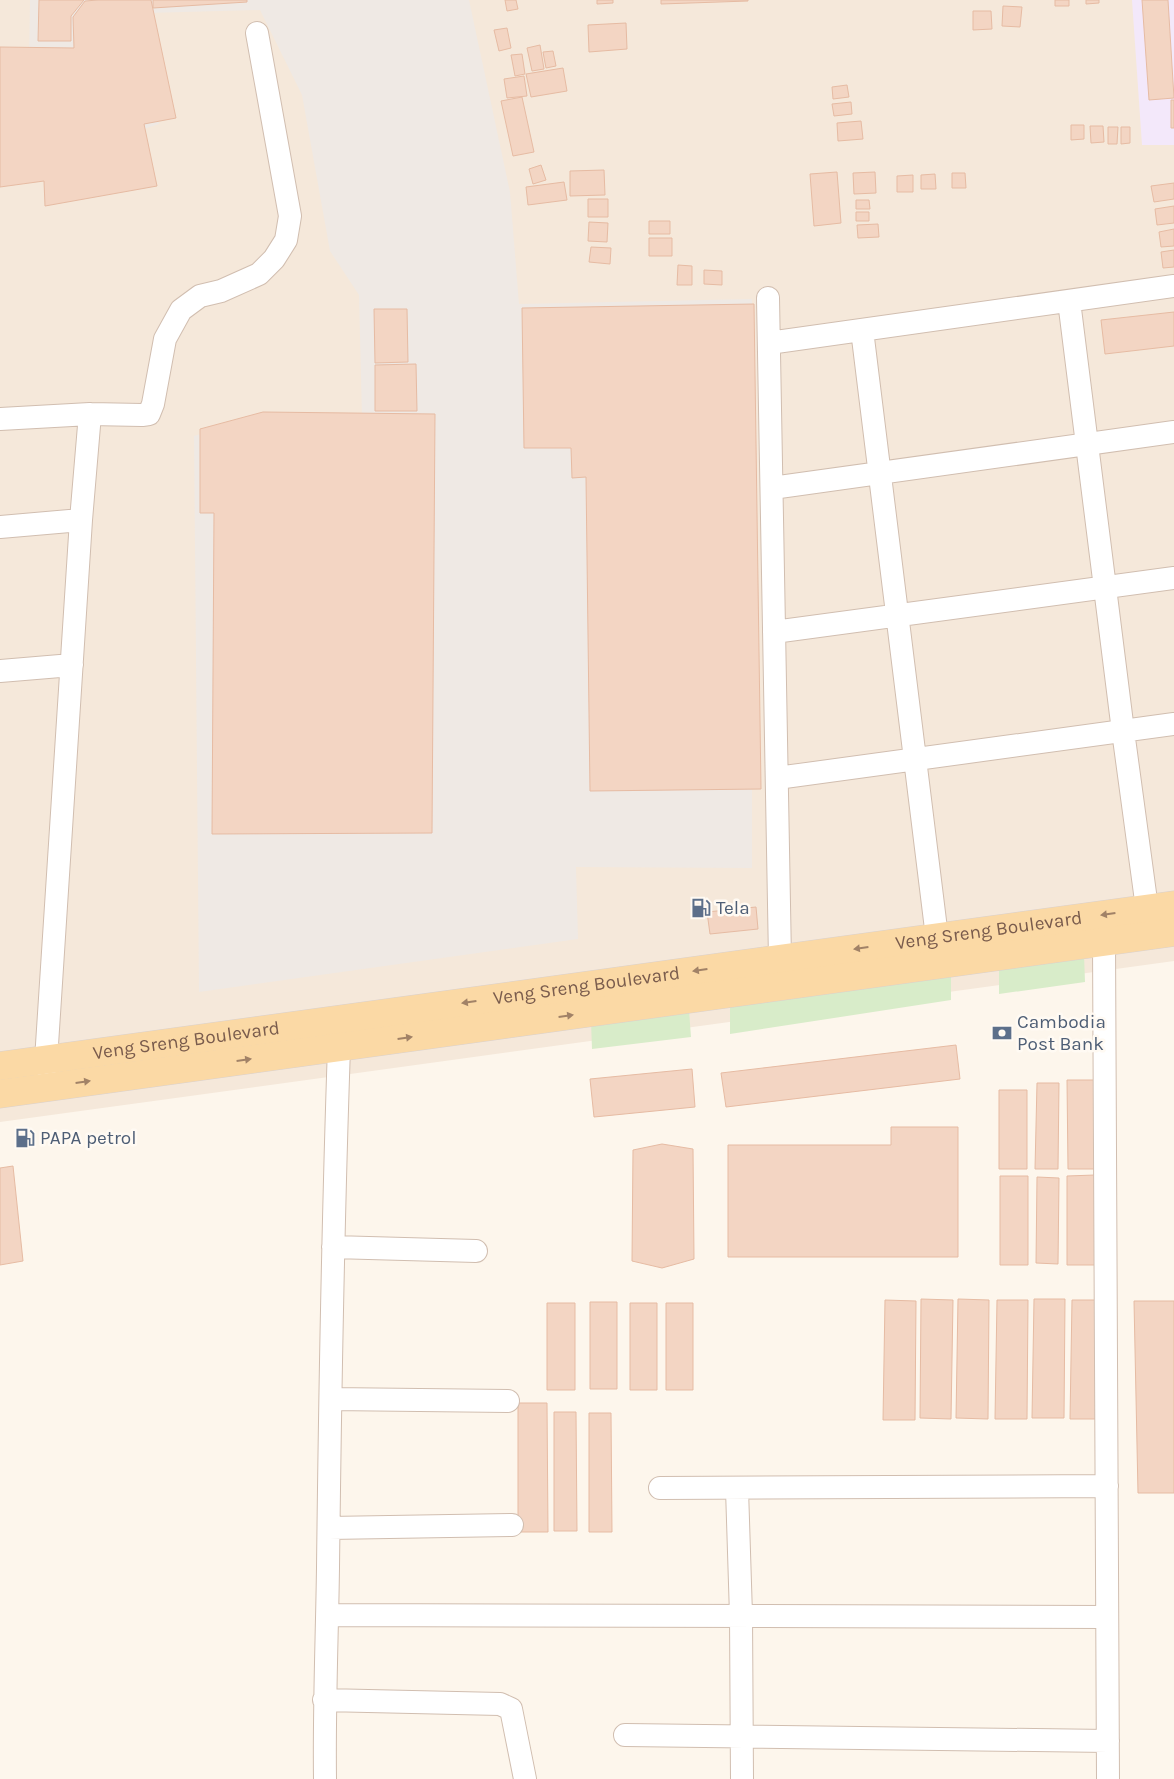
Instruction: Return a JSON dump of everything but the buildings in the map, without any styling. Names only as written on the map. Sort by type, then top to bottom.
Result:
[{"type":"main road","name":"Veng Sreng Boulevard","points":[[0,1066],[1174,904]]},
{"type":"main road","name":"Veng Sreng Boulevard","points":[[0,1094],[1174,932]]},
{"type":"main road","points":[[498,998],[503,1025]]},
{"type":"street","points":[[0,419],[90,414],[149,414],[153,404],[165,339],[181,310],[200,296],[221,290],[259,274],[274,260],[286,240],[290,216],[257,33]]},
{"type":"street","points":[[769,343],[1174,286]]},
{"type":"street","points":[[768,298],[780,959],[784,986]]},
{"type":"street","points":[[1069,301],[1122,731],[1147,908]]},
{"type":"street","points":[[862,330],[937,937]]},
{"type":"street","points":[[50,1087],[46,1060],[81,520],[90,414]]},
{"type":"street","points":[[772,488],[1174,432]]},
{"type":"street","points":[[0,526],[81,520]]},
{"type":"street","points":[[774,632],[1174,578]]},
{"type":"street","points":[[0,671],[72,665]]},
{"type":"street","points":[[777,778],[1174,724]]},
{"type":"street","points":[[1104,942],[1108,1779]]},
{"type":"street","points":[[325,1779],[324,1700],[328,1615],[333,1247],[339,1047]]},
{"type":"street","points":[[333,1247],[476,1251]]},
{"type":"street","points":[[331,1398],[508,1401]]},
{"type":"street","points":[[660,1488],[1107,1486]]},
{"type":"street","points":[[737,1488],[741,1615],[742,1779]]},
{"type":"street","points":[[329,1528],[512,1525]]},
{"type":"street","points":[[328,1615],[1107,1617]]},
{"type":"street","points":[[324,1700],[500,1704],[511,1709],[525,1779]]},
{"type":"street","points":[[625,1735],[1108,1741]]},
{"type":"shaded area","points":[[0,0],[1174,0],[1174,961],[0,1122]]},
{"type":"shaded area","points":[[30,0],[469,0],[510,192],[519,304],[752,299],[752,868],[576,867],[578,939],[199,992],[194,436],[247,420],[362,418],[359,295],[330,251],[302,95],[260,10],[147,13],[159,124],[98,144],[29,63]]},
{"type":"shaded area","points":[[1132,0],[1174,0],[1174,145],[1142,145]]},
{"type":"green space","points":[[1084,954],[1085,982],[999,994],[999,965]]},
{"type":"green space","points":[[951,972],[951,1000],[730,1034],[730,1003]]},
{"type":"green space","points":[[689,1010],[691,1037],[592,1049],[591,1022]]},
{"type":"place","name":"Tela","points":[[701,908]]},
{"type":"place","name":"Cambodia Post Bank","points":[[1002,1033]]},
{"type":"place","name":"PAPA petrol","points":[[25,1138]]}]
